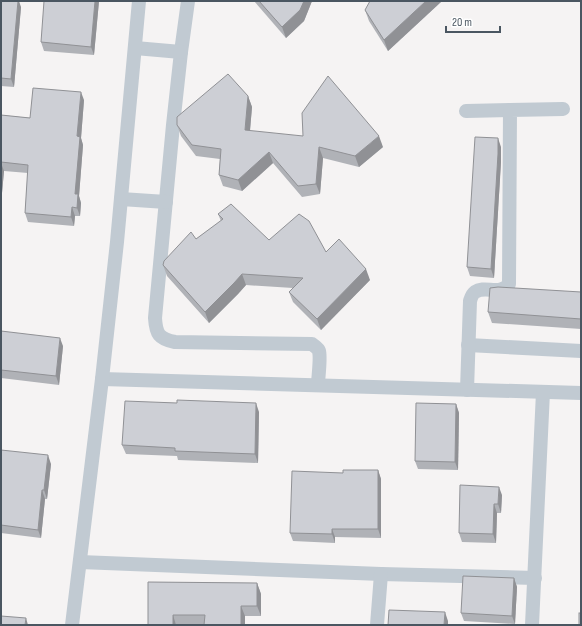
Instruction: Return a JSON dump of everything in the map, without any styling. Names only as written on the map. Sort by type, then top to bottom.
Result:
[{"type":"street","points":[[72,625],[117,242],[139,1]]},
{"type":"street","points":[[188,1],[172,125],[155,318],[156,328],[159,335],[166,340],[175,342],[312,344],[319,352],[320,359],[318,386]]},
{"type":"street","points":[[135,48],[181,52]]},
{"type":"street","points":[[466,111],[563,109]]},
{"type":"street","points":[[467,390],[470,301],[472,295],[480,290],[506,288],[509,284],[510,110]]},
{"type":"street","points":[[121,199],[166,202]]},
{"type":"street","points":[[468,345],[581,351]]},
{"type":"street","points":[[102,379],[581,393]]},
{"type":"street","points":[[532,625],[543,392]]},
{"type":"street","points":[[80,562],[381,574],[535,578]]},
{"type":"street","points":[[377,625],[381,574]]},
{"type":"building","points":[[1,1],[18,1],[11,79],[1,78]]},
{"type":"building","points":[[44,1],[95,1],[91,47],[41,42]]},
{"type":"building","points":[[259,1],[304,1],[300,10],[282,27]]},
{"type":"building","points":[[370,1],[426,1],[384,40],[365,10]]},
{"type":"building","points":[[228,74],[248,96],[245,130],[303,136],[302,113],[328,76],[379,136],[355,156],[319,147],[316,184],[298,186],[269,152],[238,180],[219,175],[221,149],[192,145],[177,125],[177,117]]},
{"type":"building","points":[[33,88],[81,92],[77,136],[80,137],[75,194],[78,194],[77,208],[72,207],[71,217],[25,213],[28,165],[1,162],[1,115],[30,118]]},
{"type":"building","points":[[475,137],[498,138],[491,269],[467,267]]},
{"type":"building","points":[[231,204],[269,240],[299,214],[309,221],[326,252],[339,239],[366,269],[317,319],[289,292],[303,278],[242,274],[205,312],[163,265],[164,261],[191,232],[196,239],[223,219],[218,214]]},
{"type":"building","points":[[498,287],[581,292],[581,319],[488,312],[490,288]]},
{"type":"building","points":[[1,331],[60,338],[56,376],[1,370]]},
{"type":"building","points":[[177,400],[256,403],[255,454],[175,451],[175,448],[122,445],[125,401],[177,403]]},
{"type":"building","points":[[416,403],[456,404],[455,462],[415,461]]},
{"type":"building","points":[[1,450],[48,455],[44,490],[42,490],[38,530],[1,525]]},
{"type":"building","points":[[343,470],[378,470],[378,529],[332,529],[332,534],[290,533],[292,471],[343,473]]},
{"type":"building","points":[[460,485],[499,487],[498,504],[494,504],[493,534],[459,533]]},
{"type":"building","points":[[463,576],[514,578],[512,616],[461,613]]},
{"type":"building","points":[[148,582],[257,583],[257,606],[241,606],[241,625],[204,625],[205,615],[173,615],[173,625],[148,625]]},
{"type":"building","points":[[389,610],[445,612],[444,625],[388,625]]},
{"type":"building","points":[[579,613],[581,613],[581,625],[579,625]]},
{"type":"building","points":[[1,616],[26,618],[25,625],[1,625]]}]
